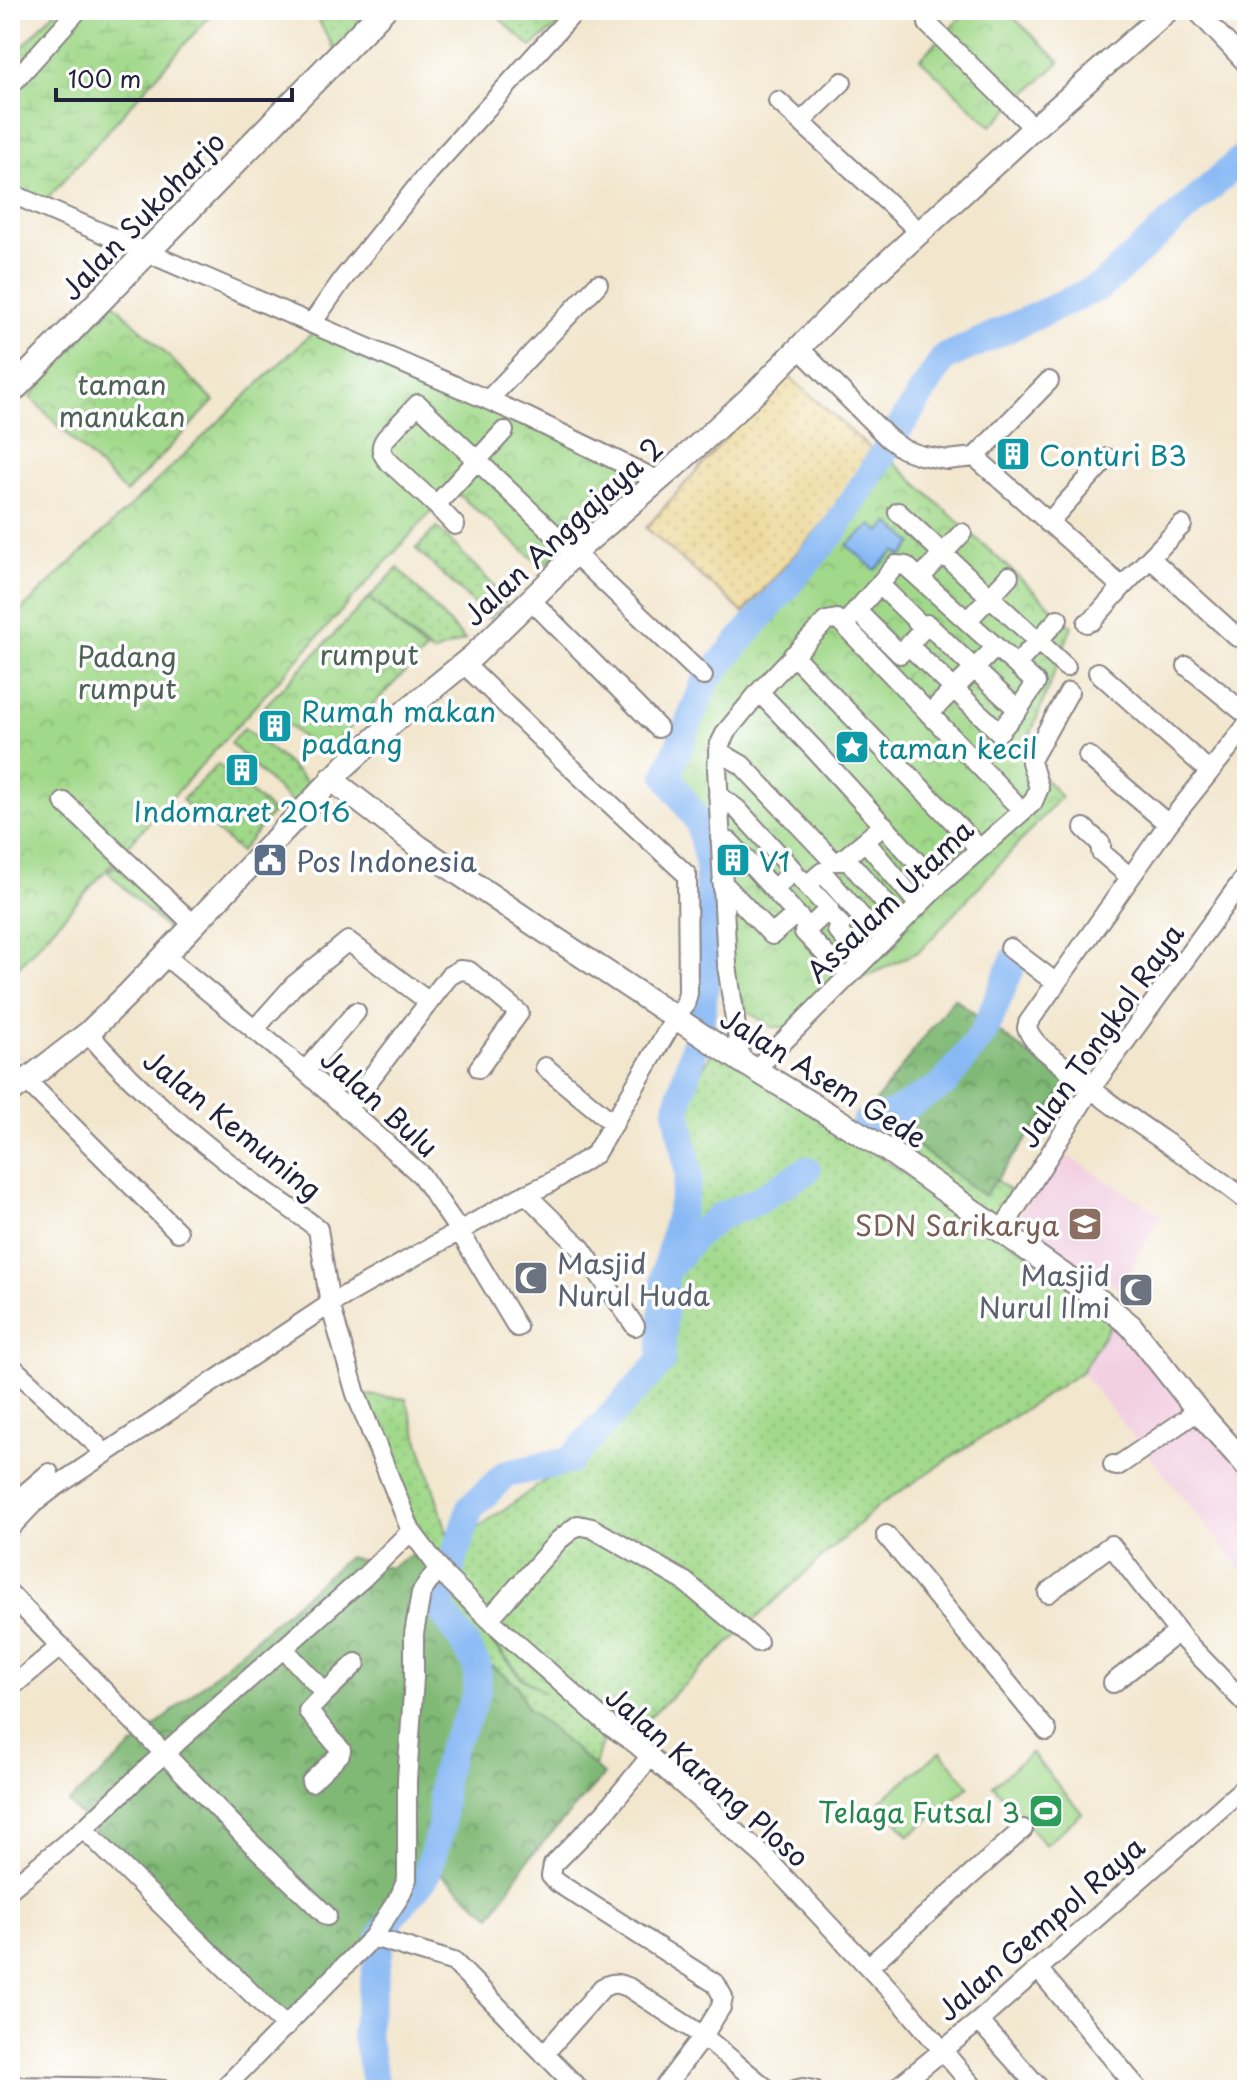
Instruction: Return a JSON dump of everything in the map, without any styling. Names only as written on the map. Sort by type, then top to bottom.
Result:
[{"type":"main road","name":"Jalan Sukoharjo","points":[[10,393],[383,10]]},
{"type":"street","points":[[10,86],[78,10]]},
{"type":"street","points":[[312,323],[343,279],[429,172],[576,10]]},
{"type":"street","points":[[1196,10],[1247,64]]},
{"type":"street","name":"Jalan Anggajaya 2","points":[[15,1088],[88,1033],[331,779],[463,663],[553,578],[574,553],[754,394],[847,299],[1161,12]]},
{"type":"street","points":[[928,24],[1034,128]]},
{"type":"street","points":[[801,122],[842,82]]},
{"type":"street","points":[[778,101],[921,233]]},
{"type":"street","points":[[10,193],[488,400],[659,481]]},
{"type":"street","points":[[488,400],[598,284]]},
{"type":"street","points":[[800,349],[888,438],[903,449],[947,460],[975,457],[1049,381]]},
{"type":"street","points":[[455,525],[384,457],[381,449],[386,438],[418,404],[703,676]]},
{"type":"street","points":[[436,505],[504,431]]},
{"type":"street","points":[[975,457],[1122,587]]},
{"type":"street","points":[[1048,523],[1107,458]]},
{"type":"street","points":[[898,512],[1066,667]]},
{"type":"street","points":[[1087,623],[1182,525]]},
{"type":"street","points":[[920,578],[962,533]]},
{"type":"street","points":[[1150,558],[1237,637]]},
{"type":"street","points":[[742,1062],[727,965],[718,795],[720,742],[759,692],[826,621],[850,617],[899,564],[920,578],[1036,683],[999,732],[908,645]]},
{"type":"street","points":[[967,621],[1009,576]]},
{"type":"street","points":[[880,585],[1018,710]]},
{"type":"street","points":[[530,599],[658,728]]},
{"type":"street","points":[[850,617],[900,654],[947,603]]},
{"type":"street","points":[[850,617],[929,714],[1013,801]]},
{"type":"street","points":[[1016,665],[1058,619]]},
{"type":"street","points":[[929,714],[996,647]]},
{"type":"street","points":[[793,655],[974,843]]},
{"type":"street","points":[[10,1528],[55,1487],[330,1304],[548,1184],[595,1154],[683,1024],[688,993],[687,875],[463,663]]},
{"type":"street","points":[[1187,666],[1247,715]]},
{"type":"street","points":[[1098,672],[1209,771]]},
{"type":"street","points":[[759,692],[933,880]]},
{"type":"street","name":"Assalam Utama","points":[[742,1062],[1033,802],[1039,788],[1031,762],[1069,692]]},
{"type":"street","points":[[1247,725],[1168,824],[1027,1028],[1035,1041],[1090,1090],[1247,1201]]},
{"type":"street","points":[[718,751],[742,765],[830,858],[868,926],[856,930],[846,920],[837,930],[853,949]]},
{"type":"street","points":[[1088,756],[1168,824]]},
{"type":"street","name":"Jalan Asem Gede","points":[[331,779],[418,846],[683,1024],[887,1150],[1131,1326],[1198,1411],[1247,1466]]},
{"type":"street","points":[[718,795],[737,809],[841,925]]},
{"type":"street","points":[[64,802],[194,925]]},
{"type":"street","points":[[764,839],[790,816]]},
{"type":"street","points":[[807,885],[884,825]]},
{"type":"street","points":[[1084,828],[1101,844],[1101,852],[1130,877]]},
{"type":"street","points":[[720,838],[730,842],[773,889],[802,921],[804,932],[836,965]]},
{"type":"street","points":[[865,841],[913,898]]},
{"type":"street","points":[[834,864],[893,912]]},
{"type":"street","points":[[773,889],[794,871]]},
{"type":"street","name":"Jalan Tongkol Raya","points":[[1002,1230],[1090,1090],[1247,874]]},
{"type":"street","points":[[722,882],[772,935],[827,911]]},
{"type":"street","points":[[254,1030],[294,985],[348,941],[429,1002]]},
{"type":"street","points":[[1010,948],[1056,983]]},
{"type":"street","name":"Jalan Bulu","points":[[164,955],[305,1071],[421,1175],[460,1232],[517,1327]]},
{"type":"street","points":[[347,1109],[449,976],[457,970],[469,971],[519,1013],[479,1068]]},
{"type":"street","points":[[305,1071],[356,1012]]},
{"type":"street","name":"Jalan Kemuning","points":[[88,1033],[162,1107],[318,1229],[330,1304],[356,1394],[411,1531],[458,1591]]},
{"type":"street","points":[[545,1067],[614,1124]]},
{"type":"street","points":[[15,1088],[178,1232]]},
{"type":"street","points":[[526,1194],[581,1248],[635,1326]]},
{"type":"street","points":[[10,1365],[98,1446]]},
{"type":"street","points":[[1113,1465],[1122,1463],[1198,1411]]},
{"type":"street","points":[[14,1493],[49,1473]]},
{"type":"street","points":[[489,1619],[559,1540],[578,1525],[592,1528],[684,1581],[758,1642]]},
{"type":"street","points":[[10,1889],[88,1825],[363,1578],[411,1531]]},
{"type":"street","points":[[886,1535],[1047,1731]]},
{"type":"street","points":[[1048,1593],[1111,1545],[1178,1632],[1247,1705]]},
{"type":"street","points":[[222,2090],[382,1940],[407,1879],[407,1780],[414,1634],[421,1593],[442,1571]]},
{"type":"street","name":"Jalan Karang Ploso","points":[[458,1591],[610,1726],[636,1744],[765,1857],[904,2005],[976,2090]]},
{"type":"street","points":[[10,1594],[250,1842],[327,1916]]},
{"type":"street","points":[[1113,1683],[1178,1632]]},
{"type":"street","points":[[10,1688],[61,1646]]},
{"type":"street","points":[[284,1649],[325,1693]]},
{"type":"street","points":[[311,1782],[341,1752],[308,1711],[356,1663]]},
{"type":"street","points":[[650,1757],[605,1812],[553,1865],[551,1876],[600,1912],[716,1984],[723,1997],[721,2007],[703,2036],[662,2090]]},
{"type":"street","name":"Jalan Gempol Raya","points":[[894,2090],[979,2021],[1247,1785]]},
{"type":"street","points":[[868,1967],[1023,1829]]},
{"type":"street","points":[[89,1834],[286,2027]]},
{"type":"street","points":[[382,1940],[454,1962],[580,2090]]},
{"type":"street","points":[[1038,1969],[1139,2090]]},
{"type":"street","points":[[544,2054],[602,1988],[618,1983],[703,2036],[768,2090]]},
{"type":"street","points":[[979,2021],[1041,2090]]},
{"type":"street","points":[[10,2086],[164,2090]]},
{"type":"street","points":[[795,2090],[814,2090]]},
{"type":"shaded area","name":"SDN Sarikarya","points":[[1061,1152],[1161,1214],[1120,1289],[1082,1269],[1074,1278],[1007,1233]]},
{"type":"shaded area","points":[[1118,1313],[1247,1471],[1247,1576],[1081,1372]]},
{"type":"green space","points":[[56,10],[215,10],[42,205],[10,192],[10,61]]},
{"type":"green space","points":[[313,10],[370,10],[339,58]]},
{"type":"green space","points":[[490,10],[577,10],[531,47]]},
{"type":"green space","points":[[968,10],[1006,10],[1060,62],[991,126],[920,59]]},
{"type":"green space","name":"taman manukan","points":[[113,302],[214,401],[126,493],[30,397]]},
{"type":"green space","name":"Padang rumput","points":[[317,328],[656,476],[542,566],[452,489],[10,976],[10,621]]},
{"type":"green space","name":"taman kecil","points":[[891,460],[1072,626],[1023,754],[1061,797],[920,951],[848,985],[792,1027],[772,1027],[748,1012],[737,991],[714,904],[710,865],[699,823],[667,775],[706,680]]},
{"type":"green space","points":[[437,527],[507,599],[490,619],[416,549]]},
{"type":"green space","points":[[398,568],[465,640],[432,653],[369,598]]},
{"type":"green space","name":"rumput","points":[[369,598],[426,651],[323,755],[265,706]]},
{"type":"green space","points":[[244,728],[311,786],[300,811],[230,743]]},
{"type":"green space","points":[[218,764],[273,812],[240,852],[182,800]]},
{"type":"green space","points":[[121,858],[190,925],[176,938],[108,872]]},
{"type":"green space","points":[[954,998],[1068,1084],[984,1196],[869,1110]]},
{"type":"green space","points":[[714,1048],[1118,1313],[1081,1372],[878,1506],[621,1743],[605,1733],[594,1767],[527,1708],[517,1685],[482,1659],[441,1617],[453,1596],[521,1678],[545,1693],[522,1677],[415,1546],[356,1394],[406,1399],[453,1545],[570,1463],[672,1366],[665,1273],[691,1176],[680,1109]]},
{"type":"green space","points":[[908,1118],[1025,1201],[1002,1226],[891,1149]]},
{"type":"green space","points":[[420,1550],[445,1573],[442,1618],[482,1659],[517,1685],[527,1708],[604,1775],[530,1857],[491,1916],[433,1867],[426,1876],[426,1865],[372,1933],[286,2022],[68,1803],[348,1557],[389,1568]]},
{"type":"green space","points":[[941,1751],[969,1786],[909,1836],[880,1801]]},
{"type":"green space","points":[[1031,1753],[1082,1813],[1045,1845],[993,1785]]},
{"type":"sand","points":[[784,372],[881,458],[743,613],[646,528]]},
{"type":"water","points":[[889,523],[913,543],[902,557],[895,551],[875,570],[847,545],[872,525],[880,532]]},
{"type":"waterway","points":[[377,2090],[365,2032],[382,1935],[394,1914],[426,1876],[441,1828],[443,1777],[452,1746],[477,1692],[477,1666],[439,1606],[470,1508],[506,1474],[569,1461],[661,1362],[665,1273],[689,1176],[677,1110],[700,1026],[706,977],[709,865],[699,823],[667,775],[706,680],[833,532],[944,358],[1101,286],[1247,154]]},
{"type":"waterway","points":[[865,1123],[894,1113],[944,1084],[984,1032],[1014,960]]},
{"type":"waterway","points":[[672,1264],[694,1237],[720,1216],[753,1203],[807,1170]]},
{"type":"place","name":"Conturi B3","points":[[1013,454]]},
{"type":"place","name":"Rumah makan padang","points":[[275,726]]},
{"type":"place","name":"taman kecil","points":[[852,747]]},
{"type":"place","name":"Indomaret 2016","points":[[242,770]]},
{"type":"place","name":"Pos Indonesia","points":[[270,860]]},
{"type":"place","name":"V1","points":[[733,860]]},
{"type":"place","name":"SDN Sarikarya","points":[[1085,1224]]},
{"type":"place","name":"Masjid Nurul Huda","points":[[531,1278]]},
{"type":"place","name":"Masjid Nurul Ilmi","points":[[1136,1290]]},
{"type":"place","name":"Telaga Futsal 3","points":[[1046,1811]]}]
